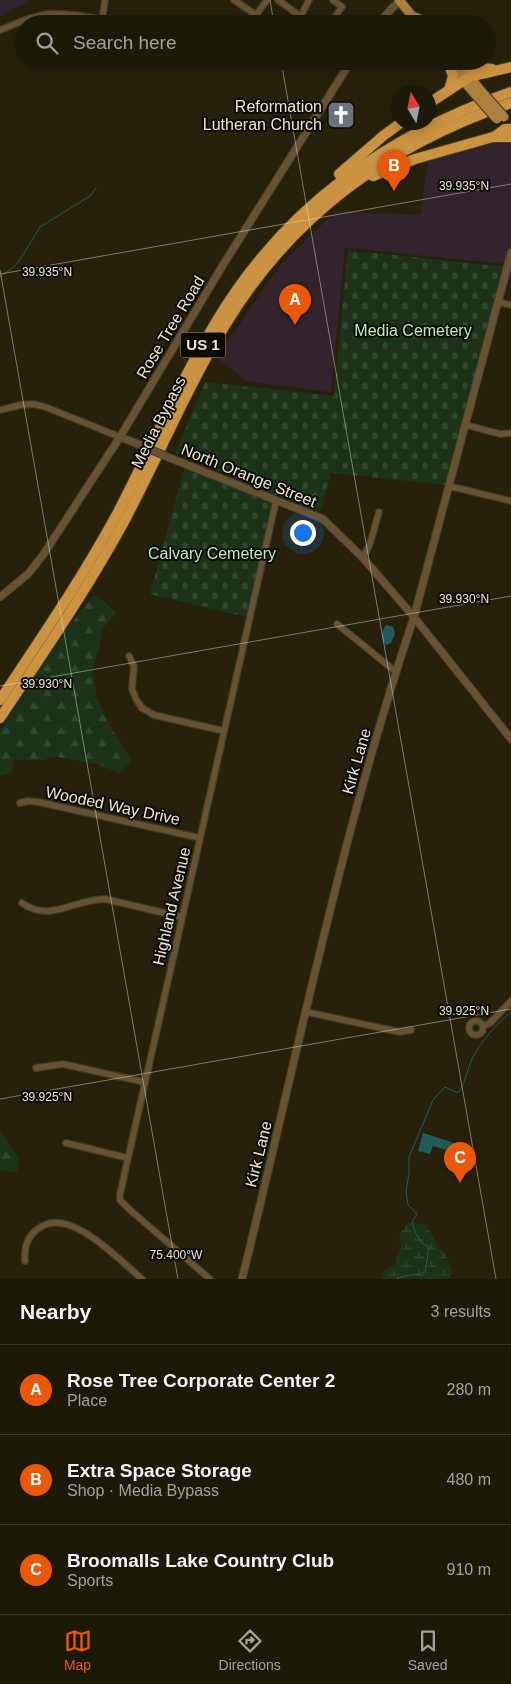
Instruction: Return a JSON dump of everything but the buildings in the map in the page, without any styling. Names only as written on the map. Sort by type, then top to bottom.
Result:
[{"type":"highway","points":[[496,68],[509,67]]},
{"type":"highway","points":[[436,99],[466,79],[509,67]]},
{"type":"highway","points":[[449,90],[453,70]]},
{"type":"highway","name":"Media Bypass","points":[[0,700],[92,558],[118,511],[197,354],[246,276],[294,222],[349,174],[395,144],[443,119],[511,92]]},
{"type":"highway","name":"Media Bypass","points":[[0,718],[72,610],[110,547],[206,359],[234,311],[254,282],[301,228],[327,204],[370,172],[415,144],[463,121],[511,103]]},
{"type":"highway","points":[[327,204],[386,170],[415,159],[493,137],[508,127]]},
{"type":"highway","points":[[294,222],[336,177],[391,130]]},
{"type":"main road","points":[[400,0],[410,15]]},
{"type":"main road","points":[[458,70],[508,127]]},
{"type":"street","points":[[103,15],[105,0]]},
{"type":"street","points":[[234,0],[256,15],[267,0]]},
{"type":"street","points":[[278,0],[299,15]]},
{"type":"street","points":[[333,0],[342,7],[336,15]]},
{"type":"street","points":[[386,15],[400,0]]},
{"type":"street","points":[[300,15],[306,1]]},
{"type":"street","points":[[44,15],[70,15]]},
{"type":"street","points":[[0,30],[15,24]]},
{"type":"street","name":"Rose Tree Road","points":[[0,597],[28,574],[43,555],[120,437],[224,264],[345,70]]},
{"type":"street","name":"Kirk Lane","points":[[242,1279],[348,840],[395,671],[414,617],[511,253]]},
{"type":"street","points":[[499,302],[511,305]]},
{"type":"street","points":[[0,410],[34,404],[120,437]]},
{"type":"street","points":[[466,425],[500,434],[511,433]]},
{"type":"street","name":"North Orange Street","points":[[120,437],[323,519],[363,558],[414,617],[511,739]]},
{"type":"street","points":[[449,486],[511,501]]},
{"type":"street","name":"Highland Avenue","points":[[210,1279],[120,1200],[144,1082],[237,680],[276,501]]},
{"type":"street","points":[[363,558],[370,544],[379,512]]},
{"type":"street","points":[[337,624],[395,671]]},
{"type":"street","points":[[129,656],[134,666],[132,689],[142,708],[154,715],[224,731]]},
{"type":"street","name":"Wooded Way Drive","points":[[20,803],[28,801],[38,802],[200,838]]},
{"type":"street","points":[[22,903],[30,909],[39,912],[51,911],[96,899],[182,917]]},
{"type":"street","points":[[483,1026],[490,1023],[511,1001]]},
{"type":"street","points":[[306,1012],[400,1032],[411,1030]]},
{"type":"street","points":[[36,1068],[63,1064],[144,1082]]},
{"type":"street","points":[[66,1143],[128,1158]]},
{"type":"street","points":[[25,1262],[26,1244],[36,1230],[54,1222],[66,1223],[87,1233],[141,1279]]},
{"type":"shaded area","points":[[0,0],[31,0],[0,16]]},
{"type":"shaded area","points":[[511,139],[511,280],[507,280],[506,264],[345,248],[331,392],[246,381],[217,357],[280,265],[336,211],[420,215],[428,161]]},
{"type":"green space","name":"Media Cemetery","points":[[348,250],[506,267],[446,485],[331,473],[320,513],[175,453],[205,382],[334,396]]},
{"type":"green space","name":"Calvary Cemetery","points":[[185,466],[271,503],[273,507],[248,617],[150,594]]},
{"type":"green space","points":[[95,594],[117,613],[102,629],[92,671],[97,699],[112,729],[132,761],[120,773],[97,764],[52,756],[44,760],[14,760],[11,773],[0,776],[0,731],[70,625]]},
{"type":"green space","points":[[0,1131],[19,1158],[16,1173],[0,1170]]},
{"type":"green space","points":[[409,1222],[426,1225],[439,1248],[446,1254],[452,1272],[449,1279],[382,1279],[384,1271],[395,1265],[401,1244],[399,1241],[400,1234]]},
{"type":"water","points":[[386,625],[393,627],[395,634],[391,643],[386,645],[382,635]]},
{"type":"water","points":[[423,1133],[458,1144],[453,1159],[444,1157],[446,1150],[433,1146],[430,1154],[418,1151]]},
{"type":"waterway","points":[[0,277],[15,266],[40,227],[90,196],[96,188]]},
{"type":"waterway","points":[[396,1279],[425,1272],[429,1247],[420,1240],[415,1230],[412,1222],[417,1214],[408,1205],[406,1191],[409,1157],[433,1100],[445,1087],[458,1093],[464,1083],[476,1051],[490,1033],[511,1012]]},
{"type":"place","name":"Reformation Lutheran Church","points":[[341,115]]},
{"type":"place","name":"Extra Space Storage","points":[[394,191]]},
{"type":"place","name":"Rose Tree Corporate Center 2","points":[[295,325]]},
{"type":"place","name":"Broomalls Lake Country Club","points":[[460,1183]]}]
